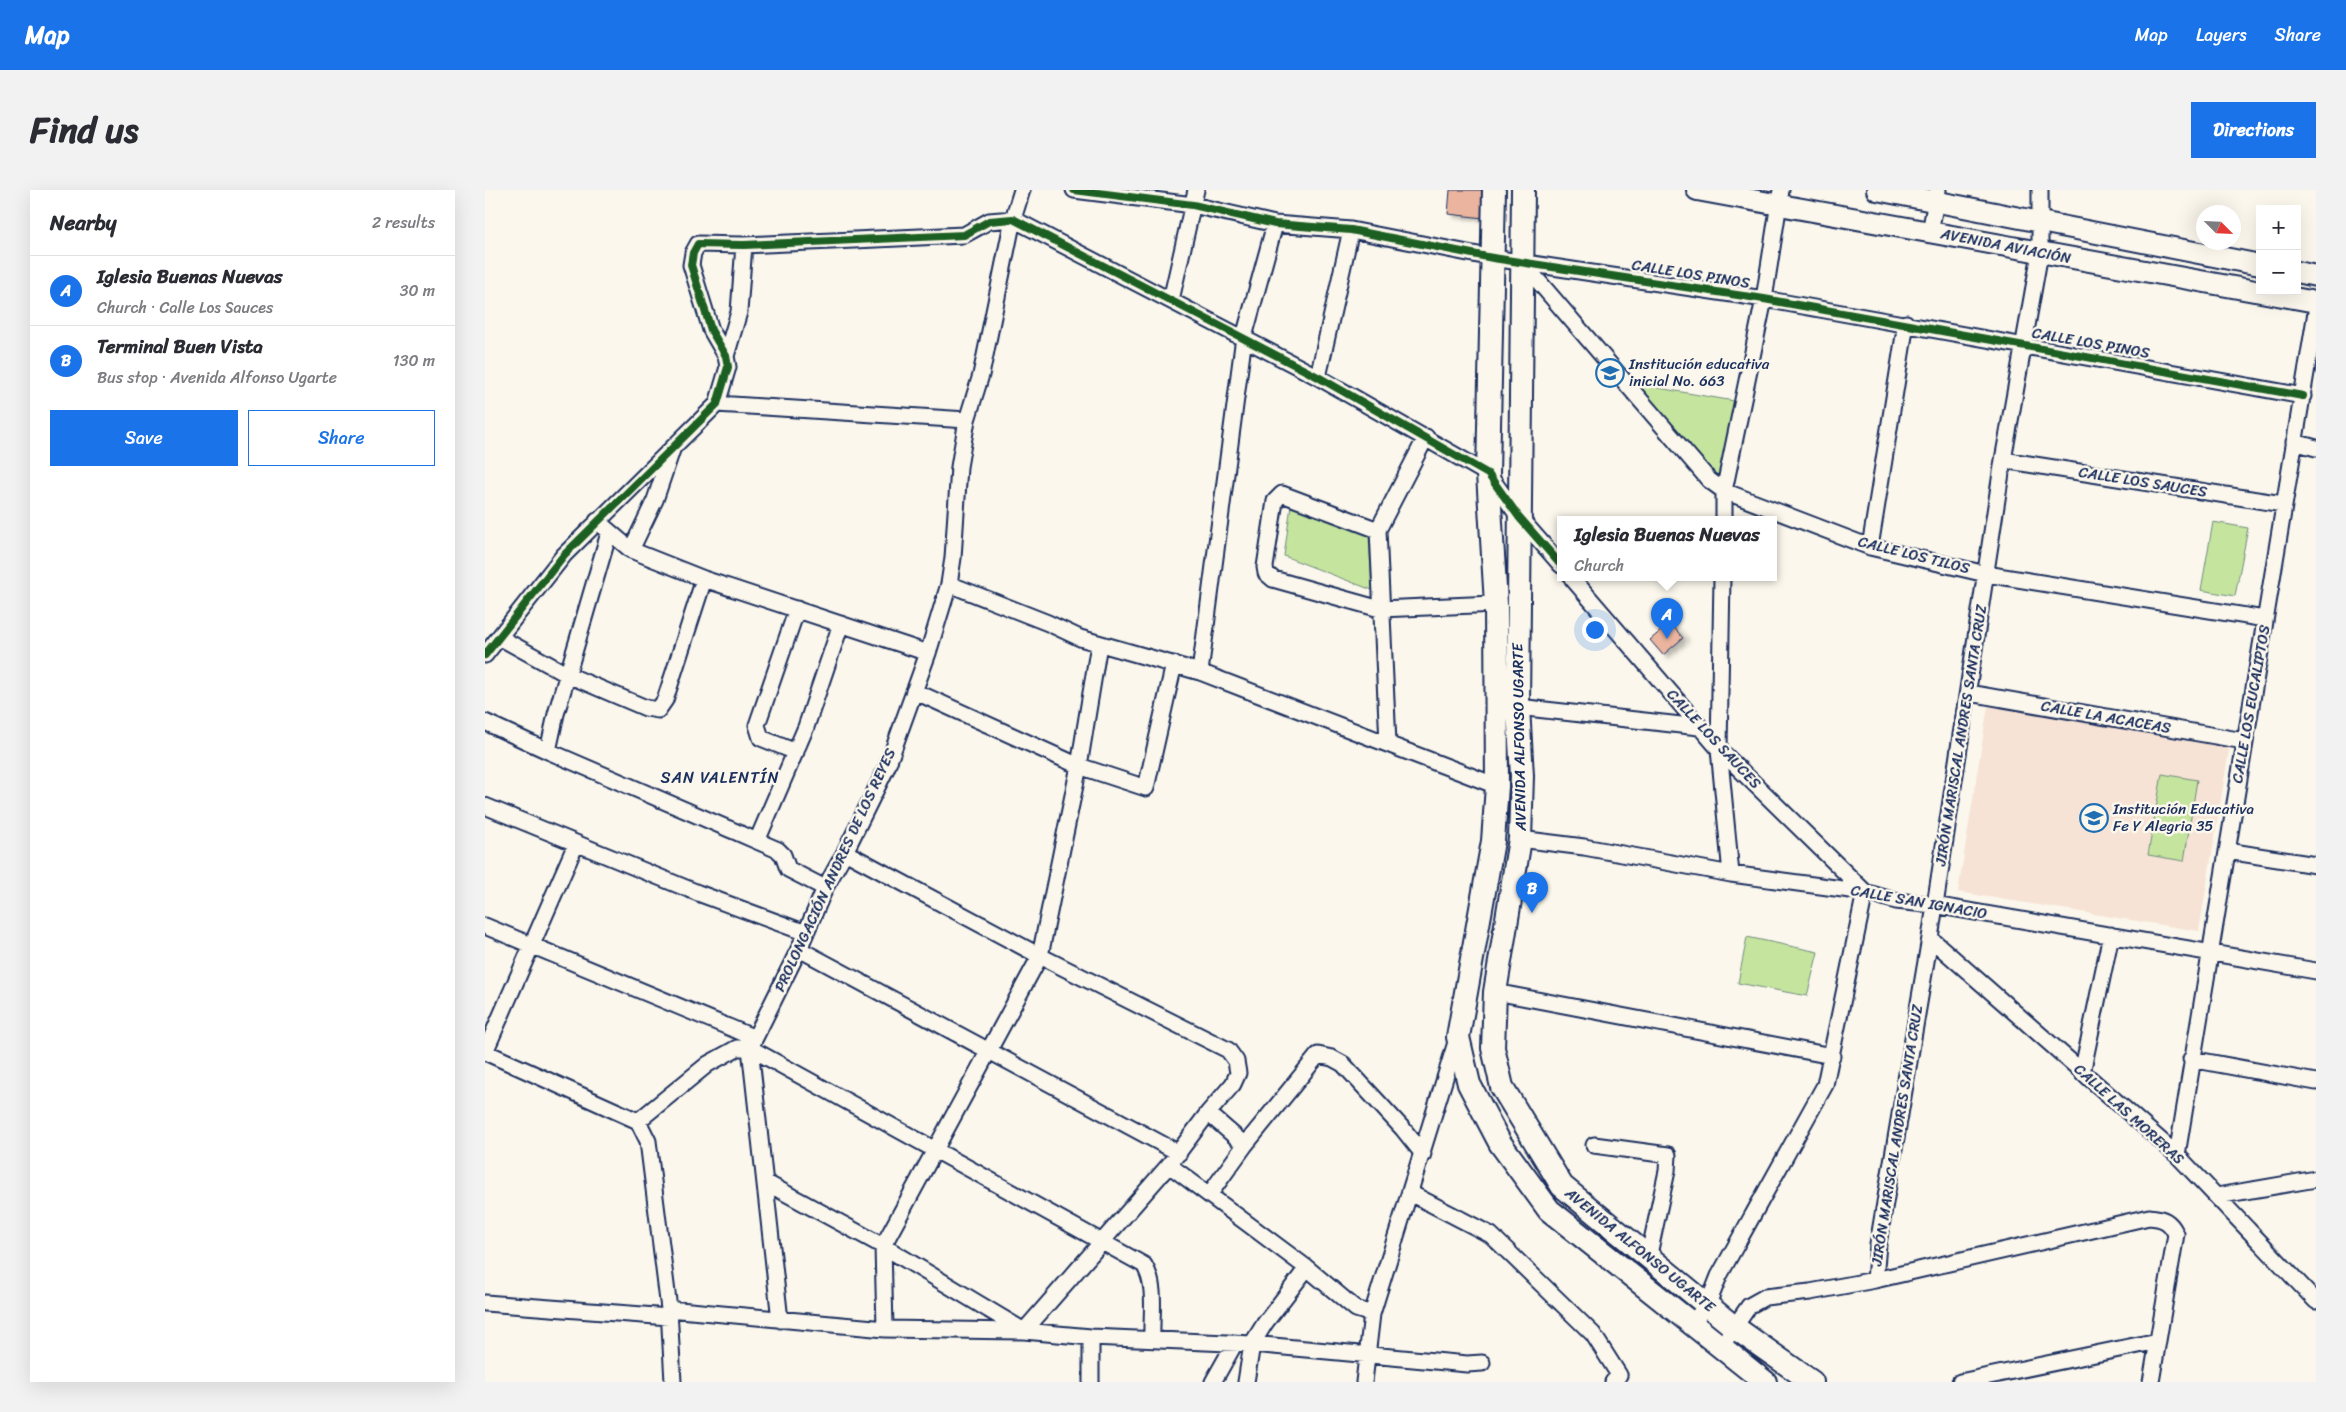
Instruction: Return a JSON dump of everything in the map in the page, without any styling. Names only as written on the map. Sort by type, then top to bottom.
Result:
[{"type":"main road","name":"AVENIDA ALFONSO UGARTE","points":[[1494,190],[1488,474],[1496,604],[1497,786],[1493,841],[1458,1037],[1469,1084],[1500,1143],[1549,1210],[1765,1382]]},
{"type":"main road","name":"AVENIDA ALFONSO UGARTE","points":[[1523,190],[1518,707],[1522,776],[1521,839],[1495,992],[1493,1048],[1502,1087],[1561,1186],[1648,1259],[1709,1304],[1734,1327],[1812,1382]]},
{"type":"street","name":"PROLONGACIÓN ANDRES DE LOS REYES","points":[[752,1043],[799,949],[825,888],[845,852],[887,766],[928,653],[949,584],[953,558],[959,467],[967,420],[981,375],[1013,220],[1022,190]]},
{"type":"street","name":"CALLE LOS PINOS","points":[[1074,190],[1193,205],[1275,224],[1351,230],[1493,258],[1764,299],[1906,323],[2303,396]]},
{"type":"street","points":[[1171,300],[1196,190]]},
{"type":"street","name":"AVENIDA AVIACIÓN","points":[[1697,190],[1780,198],[1930,232],[2316,302]]},
{"type":"street","name":"AVENIDA AVIACIÓN","points":[[1877,190],[1937,195],[2041,223],[2256,264]]},
{"type":"street","name":"JIRÓN MARISCAL ANDRES SANTA CRUZ","points":[[1875,1280],[1878,1244],[1930,938],[1969,693],[2003,460],[2022,345],[2040,253],[2040,190]]},
{"type":"street","points":[[1930,232],[1937,195]]},
{"type":"street","points":[[1723,516],[1724,491],[1764,299],[1780,198]]},
{"type":"street","points":[[726,356],[711,330],[691,266],[691,259],[698,244],[744,245],[964,235],[989,221],[1013,220],[1318,376],[1488,474],[1519,517],[1557,560]]},
{"type":"street","points":[[1200,672],[1244,337],[1275,224]]},
{"type":"street","points":[[1318,376],[1351,230]]},
{"type":"street","points":[[485,655],[564,555],[597,520],[717,404],[727,367],[726,356],[739,312],[744,245]]},
{"type":"street","name":"CALLE LOS TILOS","points":[[1521,261],[1709,480],[1724,491],[1870,547],[1986,574],[2265,619]]},
{"type":"street","points":[[2301,273],[2316,276]]},
{"type":"street","name":"CALLE LOS EUCALIPTOS","points":[[2177,1155],[2191,1059],[2316,312]]},
{"type":"street","points":[[1870,547],[1906,323]]},
{"type":"street","points":[[717,404],[967,420]]},
{"type":"street","points":[[1388,744],[1380,609],[1378,530],[1426,437]]},
{"type":"street","points":[[2294,442],[2316,448]]},
{"type":"street","points":[[631,550],[655,500],[673,447]]},
{"type":"street","name":"CALLE LOS SAUCES","points":[[2003,460],[2283,504]]},
{"type":"street","points":[[1378,530],[1281,494],[1275,501],[1265,567],[1266,573],[1273,579],[1380,609],[1496,604]]},
{"type":"street","points":[[597,520],[609,533],[631,550],[704,579],[928,653]]},
{"type":"street","points":[[548,751],[609,533]]},
{"type":"street","points":[[499,637],[568,675],[646,708],[658,710],[667,693],[704,579]]},
{"type":"street","name":"CALLE LOS SAUCES","points":[[1575,581],[1719,748],[1865,892]]},
{"type":"street","points":[[1722,581],[1719,748],[1731,874]]},
{"type":"street","points":[[949,584],[1099,644],[1200,672],[1497,786]]},
{"type":"street","points":[[796,752],[761,738],[757,725],[797,609]]},
{"type":"street","points":[[757,841],[807,726],[841,624]]},
{"type":"street","points":[[885,1329],[883,1246],[1040,956],[1079,766],[1099,644]]},
{"type":"street","points":[[914,691],[1079,766],[1146,788],[1174,664]]},
{"type":"street","name":"CALLE LA ACACEAS","points":[[1969,693],[2244,741]]},
{"type":"street","points":[[1518,707],[1699,726]]},
{"type":"street","points":[[485,722],[778,850],[783,855],[788,869],[825,888]]},
{"type":"street","points":[[485,806],[698,893],[806,933]]},
{"type":"street","name":"CALLE SAN IGNACIO","points":[[1521,839],[1583,847],[1731,874],[1865,892],[1896,900],[1934,904],[2316,972]]},
{"type":"street","points":[[576,844],[485,1052],[638,1121],[648,1141],[669,1313],[673,1382]]},
{"type":"street","points":[[2227,851],[2316,865]]},
{"type":"street","points":[[845,852],[1040,956],[1228,1050],[1236,1061],[1238,1073],[1233,1084],[1208,1113],[1169,1165],[1024,1332]]},
{"type":"street","points":[[1692,1323],[1709,1304],[1719,1276],[1825,1085],[1833,1056],[1865,892]]},
{"type":"street","points":[[485,926],[752,1043],[935,1150],[1144,1265],[1150,1274],[1151,1339]]},
{"type":"street","points":[[2082,1072],[2111,935]]},
{"type":"street","name":"CALLE LAS MORERAS","points":[[1930,938],[2177,1155],[2316,1301]]},
{"type":"street","points":[[799,949],[1179,1153]]},
{"type":"street","points":[[1495,992],[1833,1056]]},
{"type":"street","points":[[1364,1382],[1372,1314],[1458,1037]]},
{"type":"street","points":[[638,1121],[709,1064],[737,1048],[752,1043]]},
{"type":"street","points":[[752,1043],[780,1320]]},
{"type":"street","points":[[1209,1195],[1245,1145],[1318,1055],[1332,1058],[1343,1064],[1403,1129],[1423,1154]]},
{"type":"street","points":[[2191,1059],[2316,1082]]},
{"type":"street","points":[[1208,1113],[1245,1145]]},
{"type":"street","points":[[1594,1145],[1669,1155],[1648,1259]]},
{"type":"street","points":[[1169,1165],[1307,1268],[1355,1309],[1372,1314]]},
{"type":"street","points":[[2217,1196],[2316,1179]]},
{"type":"street","points":[[765,1182],[883,1246],[1024,1332]]},
{"type":"street","points":[[1410,1193],[1491,1235],[1593,1334],[1619,1375],[1613,1382]]},
{"type":"street","points":[[1720,1348],[1749,1306],[1765,1297],[1810,1292],[1875,1280],[2149,1217],[2161,1218],[2171,1224],[2176,1234],[2151,1382]]},
{"type":"street","points":[[1246,1382],[1252,1344],[1265,1323],[1307,1268]]},
{"type":"street","points":[[485,1303],[780,1320],[885,1329],[1024,1332],[1252,1344],[1467,1364],[1482,1363]]},
{"type":"street","points":[[1091,1337],[1091,1382]]},
{"type":"street","points":[[1960,1382],[2158,1341]]},
{"type":"street","points":[[1213,1382],[1235,1343]]},
{"type":"shaded area","name":"Institución Educativa Fe Y Alegria 35","points":[[1988,706],[2230,745],[2199,931],[1958,892]]},
{"type":"green space","points":[[1635,384],[1734,401],[1719,476],[1713,476]]},
{"type":"green space","points":[[1292,498],[1369,536],[1372,590],[1284,556]]},
{"type":"green space","points":[[2213,522],[2248,528],[2235,596],[2201,590]]},
{"type":"green space","points":[[2162,774],[2197,780],[2184,861],[2148,855]]},
{"type":"green space","points":[[1747,937],[1818,952],[1807,996],[1738,983]]},
{"type":"building","points":[[1450,190],[1485,190],[1484,218],[1448,214]]},
{"type":"building","points":[[1670,623],[1683,638],[1663,655],[1650,640]]},
{"type":"cycle path","points":[[1074,190],[1193,205],[1275,224],[1351,230],[1493,258],[1764,299],[2303,396]]},
{"type":"cycle path","points":[[485,655],[564,555],[717,404],[728,367],[726,356],[711,330],[691,265],[693,253],[698,244],[744,245],[964,235],[989,221],[1013,219],[1318,377],[1488,474],[1519,517],[1557,560]]},
{"type":"place","name":"Institución educativa inicial No. 663","points":[[1610,373]]},
{"type":"place","name":"Iglesia Buenas Nuevas","points":[[1667,639]]},
{"type":"place","name":"Institución Educativa Fe Y Alegria 35","points":[[2094,818]]},
{"type":"place","name":"Terminal Buen Vista","points":[[1532,913]]},
{"type":"district","name":"SAN VALENTÍN","points":[[720,777]]}]
